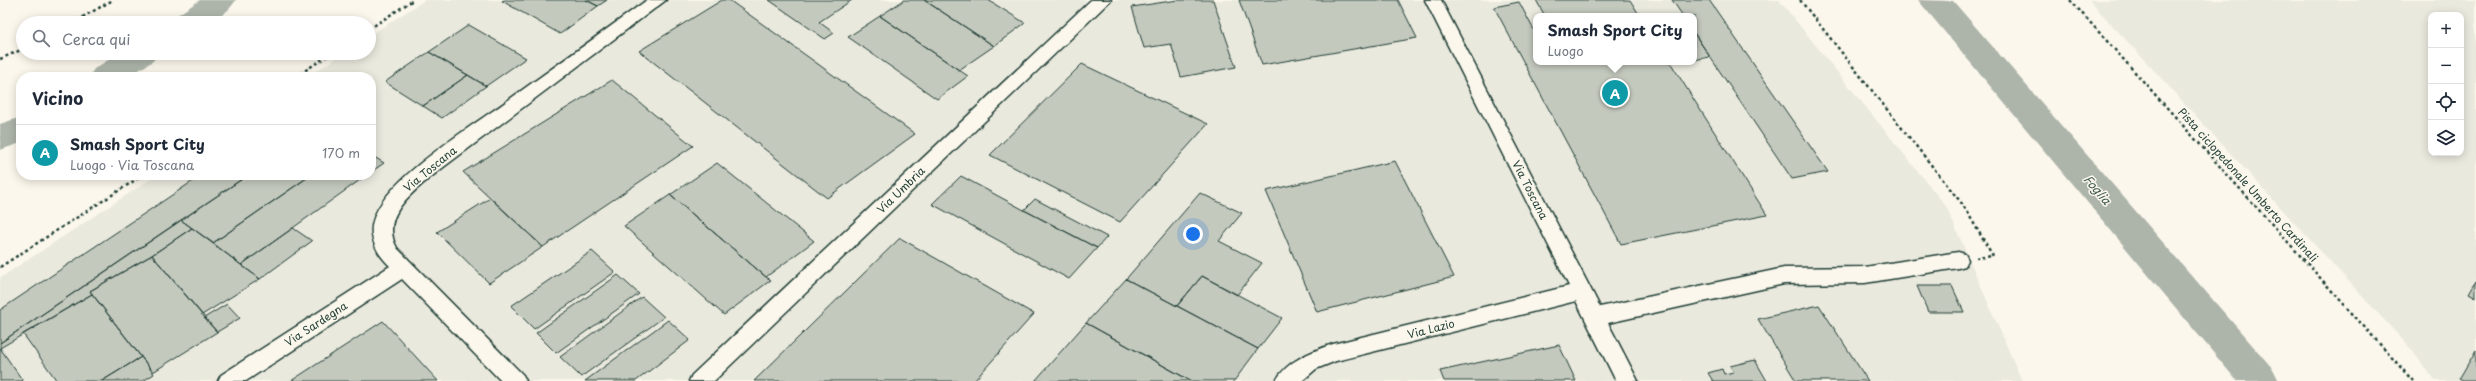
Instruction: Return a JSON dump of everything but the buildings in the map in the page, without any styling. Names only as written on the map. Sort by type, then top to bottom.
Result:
[{"type":"street","name":"Via Toscana","points":[[515,381],[390,254],[381,236],[384,216],[399,194],[434,164],[658,0]]},
{"type":"street","name":"Via Umbria","points":[[700,381],[1095,5],[1103,0]]},
{"type":"street","name":"Via Toscana","points":[[1433,0],[1627,381]]},
{"type":"street","points":[[1595,316],[1784,276],[1864,275],[1958,260]]},
{"type":"street","name":"Via Sardegna","points":[[229,381],[403,268]]},
{"type":"street","name":"Via Lazio","points":[[1287,381],[1309,363],[1333,353],[1582,290]]},
{"type":"path","points":[[84,16],[113,0]]},
{"type":"path","points":[[376,24],[413,0]]},
{"type":"path","points":[[1800,0],[1963,206],[1993,256],[1958,260]]},
{"type":"path","name":"Pista ciclopedonale Umberto Cardinali","points":[[2070,0],[2413,381]]},
{"type":"path","points":[[0,59],[16,52]]},
{"type":"path","points":[[303,72],[321,60]]},
{"type":"path","points":[[0,267],[135,180]]},
{"type":"shaded area","points":[[425,0],[1779,0],[1946,206],[2022,381],[0,381],[0,278],[149,180],[376,180],[376,72],[315,72],[333,60],[376,60],[376,32]]},
{"type":"shaded area","points":[[2089,0],[2476,0],[2476,381],[2435,381],[2410,348]]},
{"type":"waterway","name":"Foglia","points":[[197,16],[221,0]]},
{"type":"waterway","name":"Foglia","points":[[1933,0],[1942,8],[2260,381]]},
{"type":"waterway","name":"Foglia","points":[[113,72],[131,60]]},
{"type":"waterway","name":"Foglia","points":[[0,138],[16,131]]},
{"type":"place","name":"Smash Sport City","points":[[1615,93]]}]
